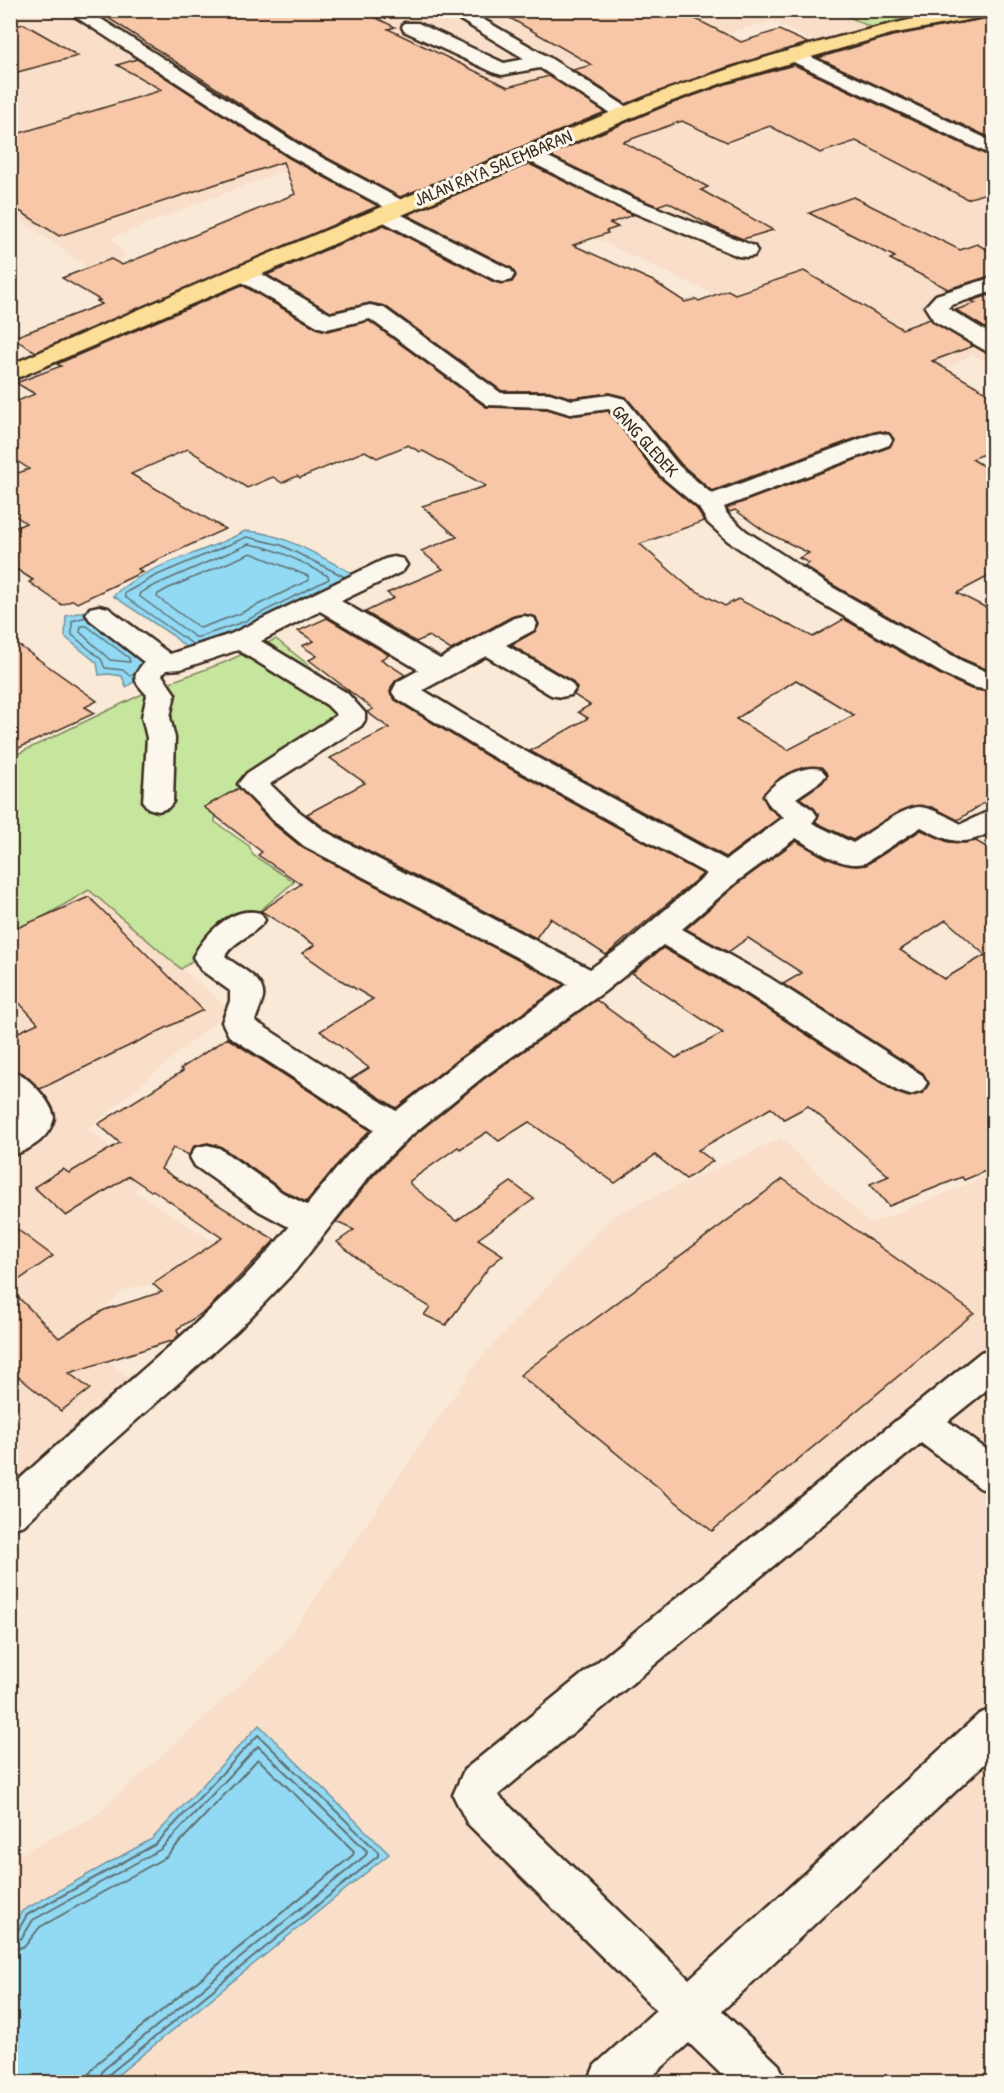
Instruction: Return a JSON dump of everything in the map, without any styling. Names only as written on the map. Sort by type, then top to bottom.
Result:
[{"type":"main road","name":"JALAN RAYA SALEMBARAN","points":[[10,374],[623,113],[718,78],[888,29],[990,13]]},
{"type":"street","points":[[74,10],[392,211],[503,275]]},
{"type":"street","points":[[453,10],[543,62],[623,113]]},
{"type":"street","points":[[411,27],[502,69],[543,62]]},
{"type":"street","points":[[794,55],[993,150]]},
{"type":"street","points":[[528,153],[625,202],[746,251]]},
{"type":"street","name":"GANG GLEDEK","points":[[243,273],[327,322],[370,312],[376,313],[495,400],[549,400],[570,407],[615,403],[670,471],[709,504],[717,518],[737,536],[823,593],[952,667],[982,681],[993,683]]},
{"type":"street","points":[[993,284],[945,300],[936,307],[942,316],[993,346]]},
{"type":"street","points":[[709,504],[880,440]]},
{"type":"street","points":[[99,614],[159,660],[171,663],[241,640],[394,565]]},
{"type":"street","points":[[321,601],[439,670]]},
{"type":"street","points":[[524,624],[407,688],[406,692],[498,748],[728,873]]},
{"type":"street","points":[[241,640],[337,699],[351,713],[351,720],[256,778],[253,784],[269,800],[315,839],[593,984]]},
{"type":"street","points":[[487,645],[561,689]]},
{"type":"street","points":[[158,802],[161,738],[156,717],[161,694],[148,679],[148,675],[159,660]]},
{"type":"street","points":[[10,1513],[224,1321],[282,1261],[310,1223],[359,1165],[397,1128],[471,1069],[593,984],[662,931],[728,873],[794,825],[802,816],[782,802],[780,796],[811,775]]},
{"type":"street","points":[[794,825],[854,856],[918,816],[928,818],[958,834],[965,833],[993,818]]},
{"type":"street","points":[[249,920],[216,944],[209,957],[217,968],[245,988],[247,995],[238,1022],[241,1028],[397,1128]]},
{"type":"street","points":[[662,931],[759,986],[910,1083]]},
{"type":"street","points":[[10,1080],[38,1112],[36,1125],[24,1136],[10,1144]]},
{"type":"street","points":[[207,1157],[271,1202],[310,1223]]},
{"type":"street","points":[[762,2082],[483,1809],[475,1796],[479,1784],[993,1362]]},
{"type":"street","points":[[921,1422],[993,1477]]},
{"type":"street","points":[[612,2082],[993,1727]]},
{"type":"shaded area","points":[[837,10],[874,29],[819,45],[772,21],[552,79],[419,122],[256,181],[111,238],[127,256],[89,268],[11,213],[11,11]]},
{"type":"shaded area","points":[[993,20],[993,365],[972,354],[944,370],[840,354],[543,214],[588,199],[523,165],[656,109],[730,143],[767,130],[745,118],[851,86],[805,64]]},
{"type":"shaded area","points":[[89,889],[230,1010],[88,1129],[152,1178],[133,1191],[221,1246],[159,1282],[124,1290],[75,1335],[135,1382],[10,1491],[10,936]]},
{"type":"shaded area","points":[[781,1138],[870,1224],[993,1173],[993,2082],[11,2082],[11,1858],[95,1816],[282,1647],[478,1361],[613,1216]]},
{"type":"green space","points":[[837,11],[962,11],[874,29]]},
{"type":"green space","points":[[276,639],[359,705],[364,718],[216,812],[215,822],[249,846],[253,855],[294,882],[181,969],[89,890],[11,936],[11,757],[157,687],[223,663]]},
{"type":"water","points":[[245,531],[259,532],[300,546],[352,573],[356,581],[338,591],[190,651],[172,635],[113,596],[142,575]]},
{"type":"water","points":[[89,610],[151,657],[144,675],[126,687],[122,676],[99,675],[97,663],[65,637],[66,616]]},
{"type":"water","points":[[259,1725],[389,1854],[109,2082],[11,2082],[11,1933],[22,1911],[152,1839]]},
{"type":"building","points":[[96,10],[360,10],[395,27],[388,29],[508,87],[549,76],[605,112],[400,197],[305,146]]},
{"type":"building","points":[[496,10],[678,10],[741,42],[779,30],[808,43],[725,68],[626,104],[573,70],[592,65]]},
{"type":"building","points":[[993,17],[993,139],[818,58],[892,36]]},
{"type":"building","points":[[24,24],[78,56],[10,74],[10,27]]},
{"type":"building","points":[[137,59],[289,158],[378,206],[36,352],[12,338],[102,304],[97,301],[100,300],[62,278],[111,259],[122,265],[295,194],[283,162],[59,236],[10,205],[10,136],[162,90],[117,65]]},
{"type":"building","points":[[794,65],[993,158],[993,191],[967,199],[856,141],[820,153],[770,126],[727,142],[682,121],[623,142],[708,187],[701,190],[773,230],[743,239],[713,227],[668,202],[657,206],[633,196],[549,155],[665,106],[726,84]]},
{"type":"building","points":[[529,164],[633,215],[610,223],[618,227],[606,231],[608,233],[573,245],[653,281],[685,302],[696,299],[699,301],[728,290],[735,294],[804,271],[902,329],[930,319],[973,346],[932,361],[993,396],[993,450],[972,459],[993,472],[993,574],[957,593],[993,611],[993,672],[963,659],[833,585],[804,566],[809,563],[799,558],[809,553],[766,532],[735,510],[729,512],[727,508],[890,447],[894,439],[889,433],[880,431],[870,433],[712,491],[681,464],[626,397],[609,393],[572,398],[549,391],[502,391],[385,306],[370,303],[330,312],[267,275],[384,225],[494,282],[502,284],[512,282],[516,276],[512,268],[407,215]]},
{"type":"building","points":[[853,197],[960,250],[977,244],[993,253],[993,275],[948,289],[890,259],[895,257],[809,213]]},
{"type":"building","points":[[242,285],[318,329],[328,331],[369,321],[486,407],[547,409],[570,416],[608,411],[659,477],[697,509],[704,521],[640,544],[689,587],[725,606],[738,599],[813,637],[844,619],[941,675],[971,689],[993,693],[993,797],[958,820],[932,807],[912,806],[853,840],[815,822],[819,815],[814,808],[800,798],[822,783],[828,775],[821,767],[805,767],[781,777],[762,795],[768,807],[780,817],[726,857],[530,751],[588,718],[578,712],[590,705],[574,695],[577,688],[572,681],[511,645],[536,631],[539,625],[536,617],[524,614],[513,616],[451,650],[429,636],[416,642],[365,612],[394,598],[387,593],[443,569],[421,551],[457,537],[422,506],[486,486],[408,445],[377,458],[365,451],[300,478],[297,476],[282,483],[273,477],[247,488],[188,449],[131,474],[225,529],[138,569],[142,572],[77,603],[73,600],[62,605],[29,582],[33,580],[10,565],[10,530],[26,523],[10,512],[10,476],[29,469],[10,456],[10,404],[35,394],[16,383],[61,366],[57,364]],"holes":[[[796,680],[854,715],[788,750],[736,719]]]},
{"type":"building","points":[[993,294],[993,333],[956,310],[976,303],[971,301]]},
{"type":"building","points":[[327,618],[389,655],[381,659],[405,675],[396,680],[391,687],[390,693],[395,700],[487,756],[703,874],[606,955],[550,918],[536,938],[327,830],[307,814],[365,783],[330,758],[389,728],[367,712],[373,709],[309,660],[317,656],[302,646],[314,641],[298,631]]},
{"type":"building","points":[[10,639],[97,701],[85,707],[95,713],[10,752]]},
{"type":"building","points":[[239,788],[273,824],[303,848],[564,984],[458,1059],[396,1108],[351,1079],[369,1068],[320,1031],[373,999],[302,953],[315,945],[261,911],[301,884],[258,855],[262,852],[204,807]]},
{"type":"building","points":[[921,830],[948,842],[976,841],[993,851],[993,1168],[964,1180],[962,1177],[889,1206],[870,1184],[889,1176],[808,1106],[784,1119],[771,1108],[698,1150],[713,1161],[686,1179],[655,1155],[615,1183],[529,1122],[499,1141],[487,1132],[460,1149],[458,1147],[410,1181],[410,1184],[456,1221],[511,1182],[534,1199],[478,1239],[503,1255],[489,1267],[446,1325],[424,1315],[430,1307],[392,1285],[337,1242],[354,1230],[336,1222],[373,1176],[410,1139],[484,1079],[596,1000],[676,1058],[723,1033],[632,973],[663,948],[747,996],[897,1093],[909,1097],[923,1093],[929,1084],[923,1073],[783,984],[802,973],[748,938],[728,952],[686,929],[740,882],[796,841],[828,859],[856,866],[866,865]],"holes":[[[946,920],[985,955],[944,979],[900,950]]]},
{"type":"building","points":[[89,897],[203,1010],[40,1089],[24,1074],[10,1067],[10,1036],[38,1023],[10,993],[10,931]]},
{"type":"building","points":[[227,1038],[370,1130],[345,1155],[306,1202],[284,1191],[220,1146],[208,1143],[194,1146],[189,1155],[173,1148],[161,1169],[275,1240],[207,1310],[177,1329],[179,1335],[174,1340],[69,1373],[90,1389],[61,1411],[10,1370],[10,1289],[59,1338],[104,1310],[162,1292],[153,1284],[222,1238],[129,1176],[66,1216],[34,1187],[63,1169],[69,1173],[120,1143],[98,1124],[183,1071],[180,1069]]},
{"type":"building","points":[[783,1179],[974,1313],[712,1531],[520,1375]]},
{"type":"building","points":[[10,1224],[53,1256],[10,1286]]}]
